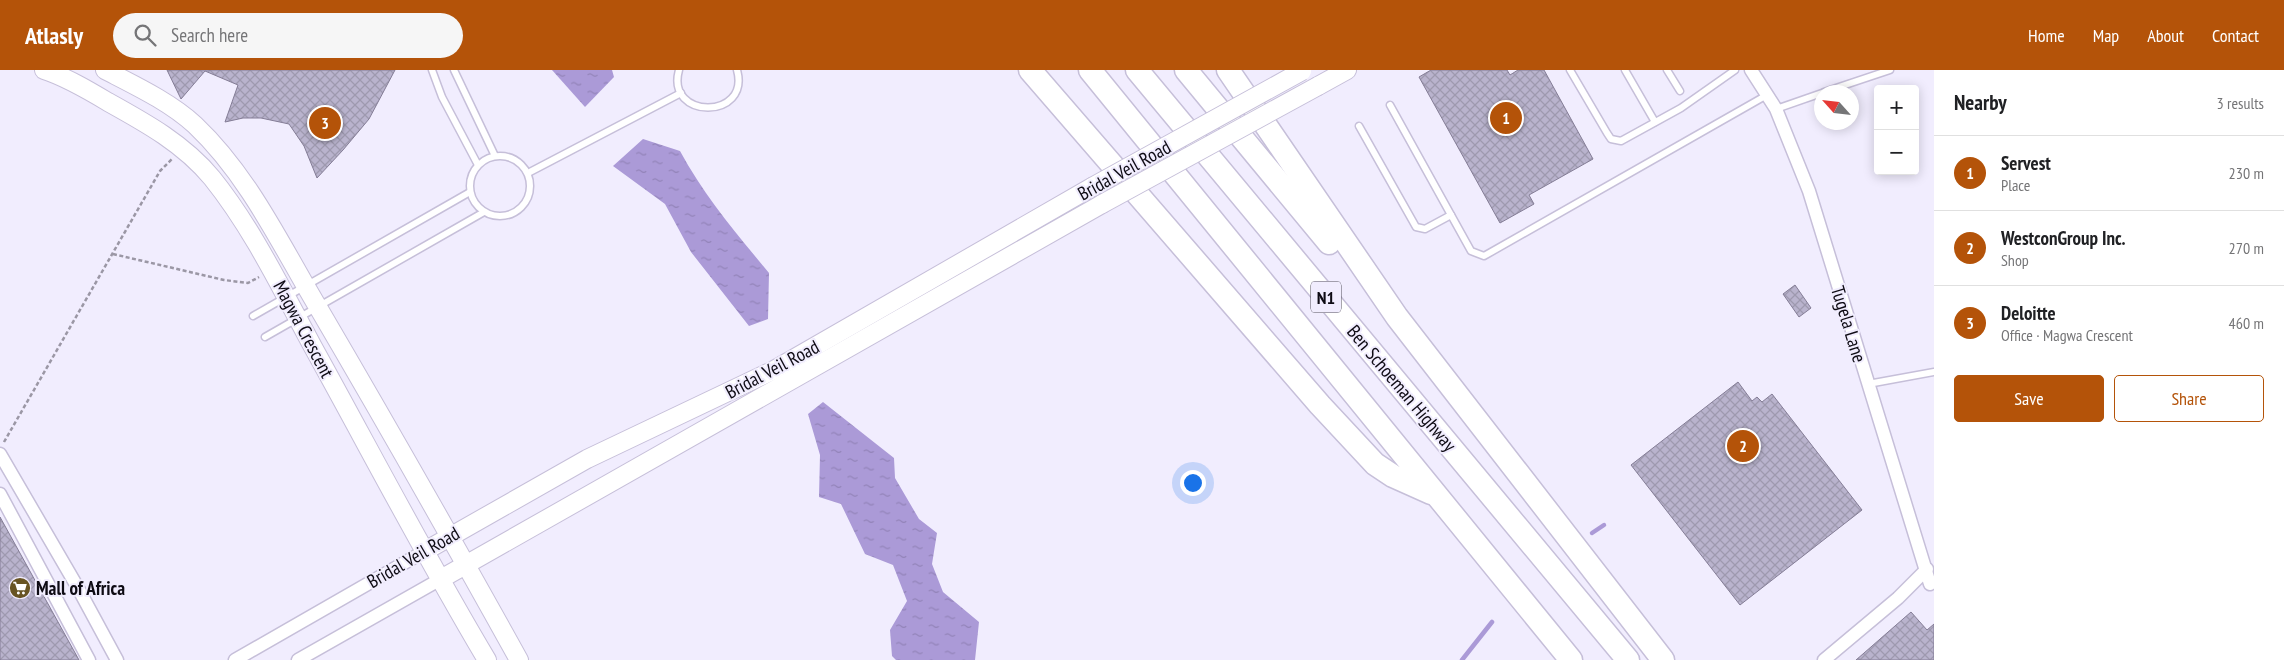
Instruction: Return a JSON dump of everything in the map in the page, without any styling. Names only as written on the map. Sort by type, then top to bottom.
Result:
[{"type":"highway","points":[[1030,70],[1320,405],[1375,464],[1392,476],[1434,494]]},
{"type":"highway","name":"N1","points":[[1090,70],[1571,660]]},
{"type":"highway","name":"Ben Schoeman Highway","points":[[1137,70],[1628,660]]},
{"type":"highway","points":[[1186,70],[1445,381]]},
{"type":"highway","points":[[1228,70],[1326,216],[1369,274],[1397,317],[1663,660]]},
{"type":"street","name":"Magwa Crescent","points":[[44,70],[81,86],[152,127],[184,149],[211,177],[236,211],[272,270],[439,580],[487,660]]},
{"type":"street","name":"Magwa Crescent","points":[[105,70],[165,103],[194,124],[220,152],[254,198],[373,399],[519,660]]},
{"type":"street","name":"Bridal Veil Road","points":[[298,660],[1102,204],[1347,70]]},
{"type":"street","name":"Tugela Lane","points":[[1751,70],[1776,109],[1810,191],[1868,384],[1930,575]]},
{"type":"street","name":"Bridal Veil Road","points":[[235,660],[449,536],[587,459],[774,370],[1092,187],[1303,71]]},
{"type":"street","points":[[0,454],[78,588],[117,660]]},
{"type":"street","points":[[0,494],[89,660]]},
{"type":"street","points":[[1824,660],[1898,598],[1930,575]]},
{"type":"lane","points":[[432,70],[442,97],[478,165]]},
{"type":"lane","points":[[454,70],[495,156]]},
{"type":"lane","points":[[679,70],[678,84],[681,92],[688,101],[706,109],[717,108],[734,95],[738,86],[738,70]]},
{"type":"lane","points":[[1570,70],[1611,139],[1621,141],[1680,108],[1735,70]]},
{"type":"lane","points":[[1625,70],[1656,122]]},
{"type":"lane","points":[[1668,70],[1680,91]]},
{"type":"lane","points":[[1846,85],[1890,70]]},
{"type":"lane","points":[[528,174],[681,92]]},
{"type":"lane","points":[[1390,105],[1471,251],[1484,256],[1767,94]]},
{"type":"lane","points":[[1776,109],[1814,96]]},
{"type":"lane","points":[[1359,126],[1418,229],[1425,229],[1451,215]]},
{"type":"lane","points":[[495,156],[514,159],[528,174],[531,184],[526,204],[509,216],[498,217],[484,212],[473,201],[470,192],[472,173],[478,165],[495,156]]},
{"type":"lane","points":[[253,316],[470,192]]},
{"type":"lane","points":[[265,337],[484,212]]},
{"type":"lane","points":[[1868,384],[1934,372]]},
{"type":"path","points":[[0,447],[8,438],[160,171],[184,149]]},
{"type":"path","points":[[113,254],[224,280],[248,283],[272,270]]},
{"type":"water","points":[[552,70],[612,70],[614,77],[585,107]]},
{"type":"water","points":[[643,139],[680,151],[710,199],[769,273],[768,319],[749,326],[691,252],[665,204],[613,166]]},
{"type":"water","points":[[823,402],[894,458],[895,478],[919,519],[937,533],[932,564],[943,592],[979,622],[975,660],[896,660],[892,656],[890,630],[907,601],[893,565],[865,554],[841,504],[819,497],[820,455],[808,414]]},
{"type":"building","points":[[167,70],[395,70],[369,119],[317,178],[304,146],[289,124],[261,118],[243,118],[225,122],[238,85],[205,71],[181,99]]},
{"type":"building","points":[[1431,70],[1507,70],[1510,75],[1518,70],[1544,70],[1593,159],[1529,195],[1534,204],[1500,223],[1419,77]]},
{"type":"building","points":[[1795,285],[1811,308],[1799,317],[1783,294]]},
{"type":"building","points":[[1738,382],[1752,401],[1757,397],[1762,402],[1772,394],[1862,510],[1740,605],[1631,465]]},
{"type":"building","name":"Mall of Africa","points":[[0,517],[79,660],[0,660]]},
{"type":"building","points":[[1911,612],[1927,630],[1934,624],[1934,660],[1856,660]]},
{"type":"waterway","points":[[1592,533],[1604,525]]},
{"type":"waterway","points":[[1462,660],[1492,622]]},
{"type":"place","name":"Servest","points":[[1506,118]]},
{"type":"place","name":"Deloitte","points":[[325,123]]},
{"type":"place","name":"WestconGroup Inc.","points":[[1743,446]]},
{"type":"place","name":"Mall of Africa","points":[[20,588]]}]
